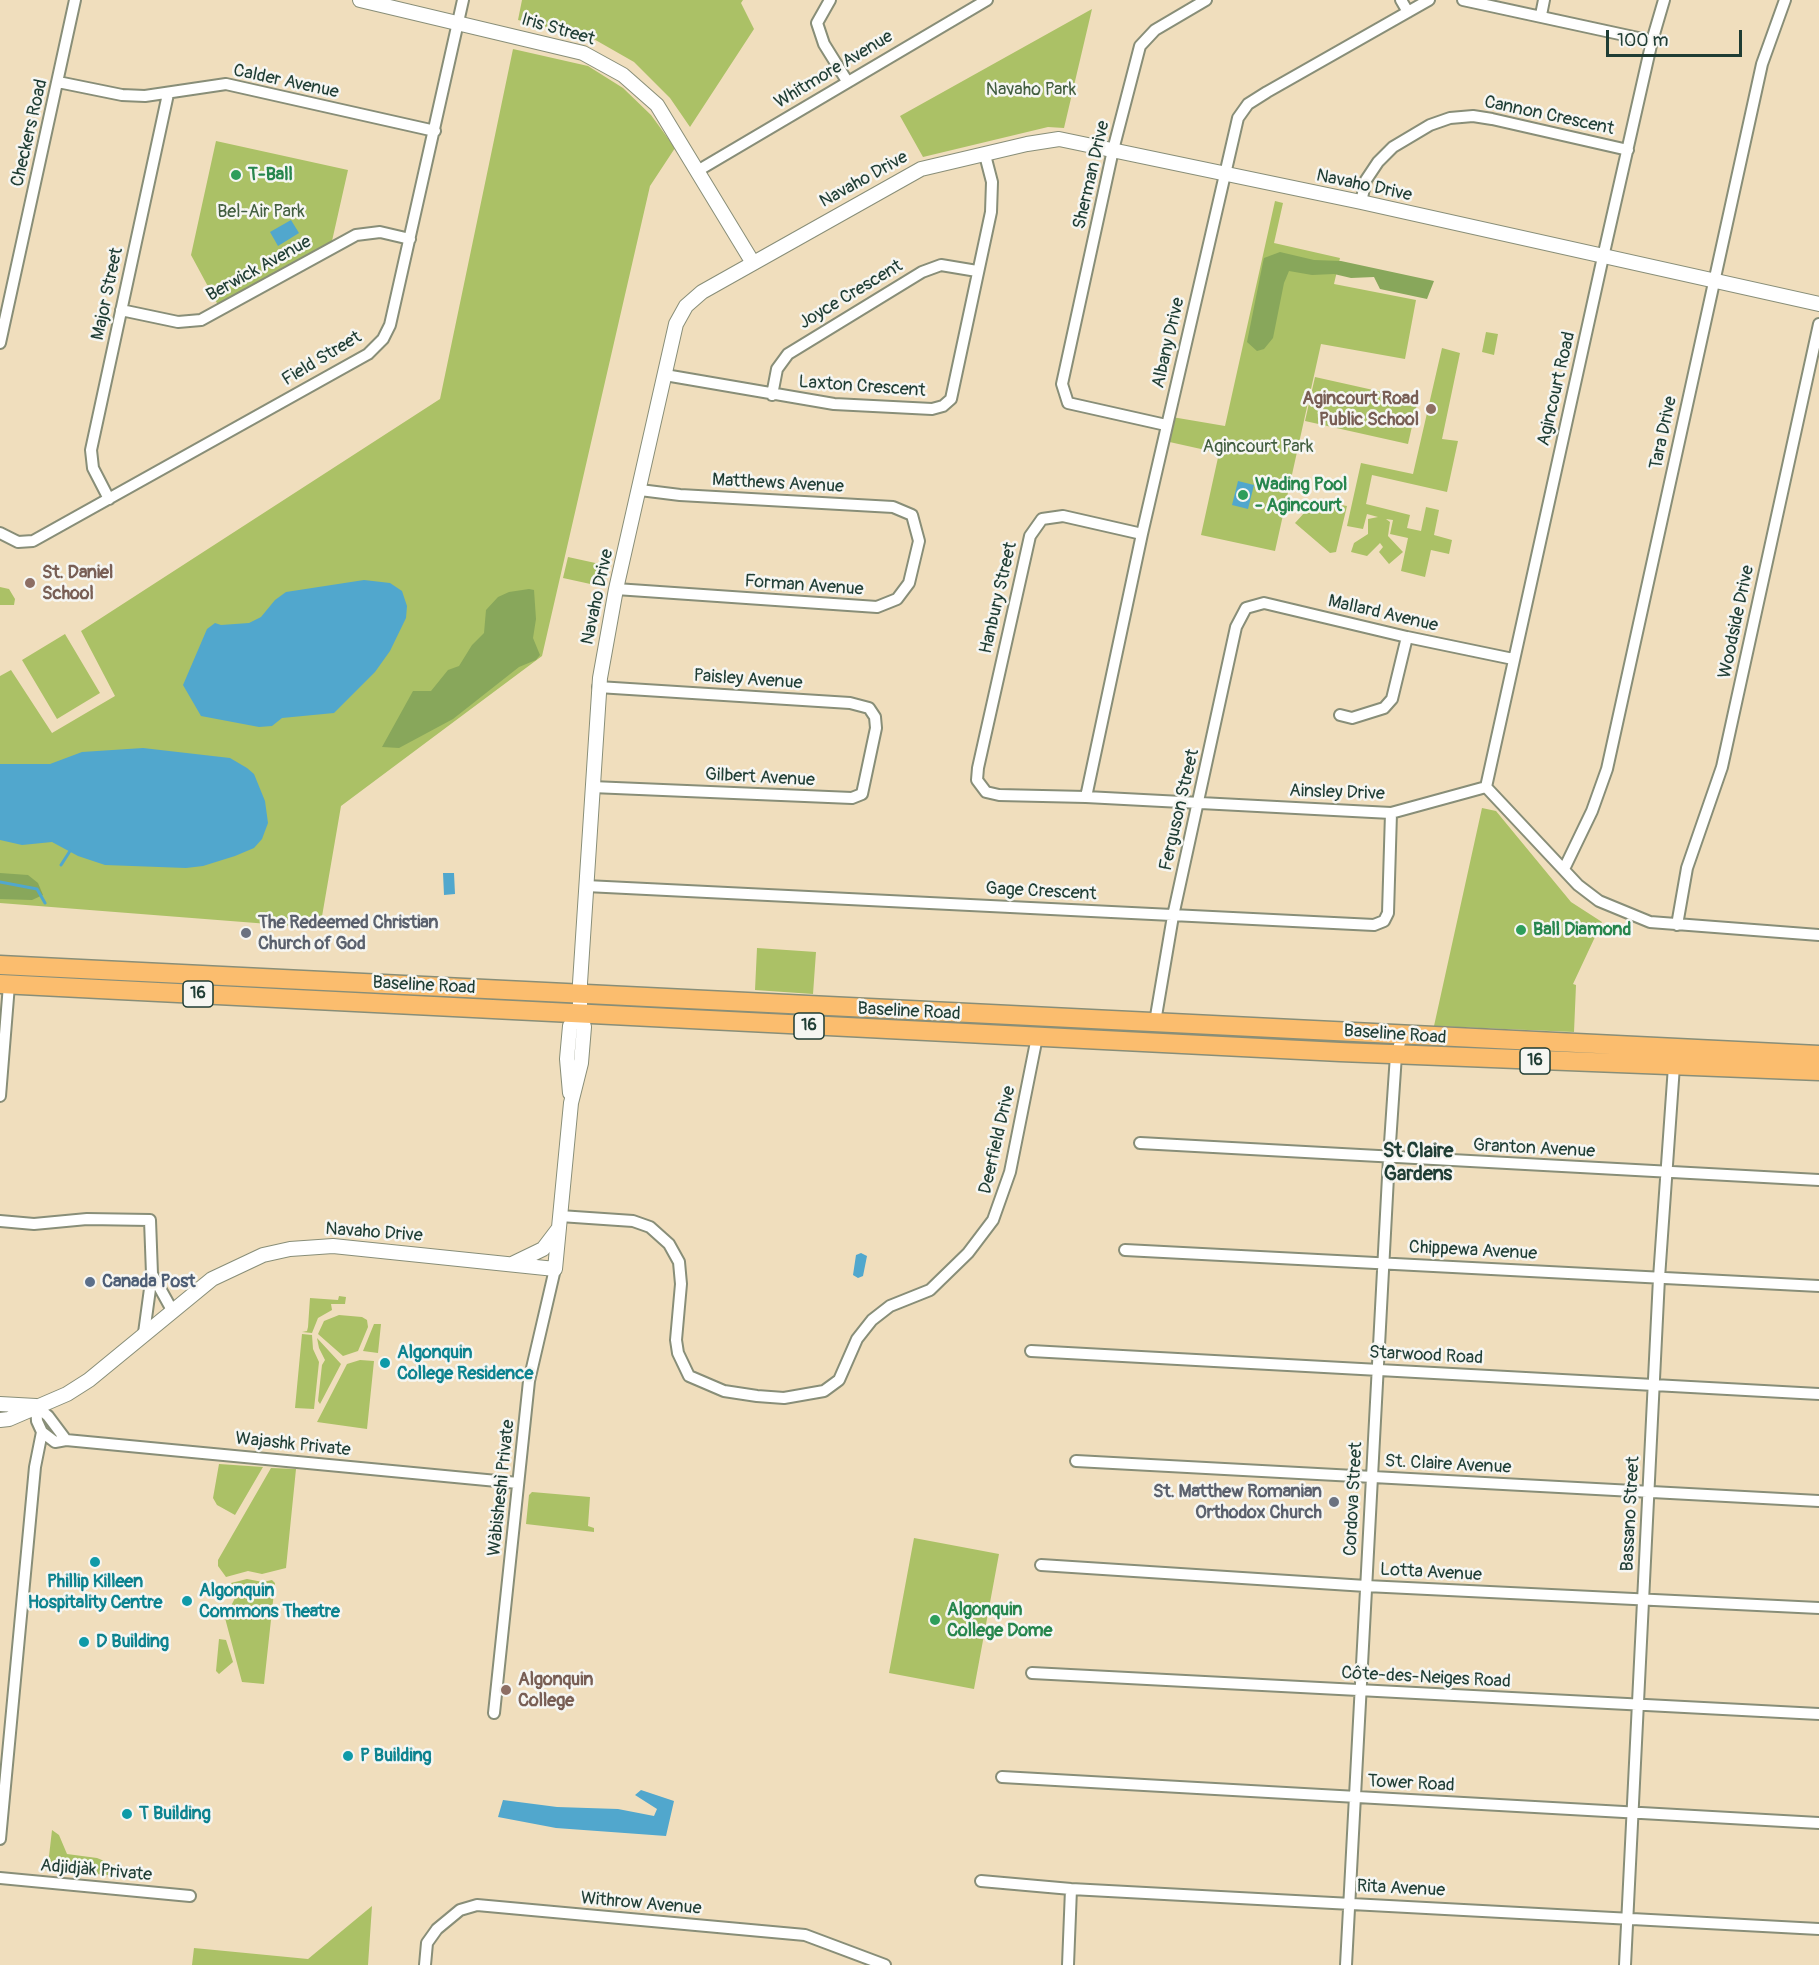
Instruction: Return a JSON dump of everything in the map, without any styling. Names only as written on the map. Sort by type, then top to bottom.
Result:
[{"type":"main road","name":"Baseline Road","points":[[6,966],[1819,1055]]},
{"type":"main road","points":[[4,985],[6,966]]},
{"type":"main road","name":"Baseline Road","points":[[4,985],[1396,1055],[1819,1071]]},
{"type":"street","name":"Checkers Road","points":[[0,343],[75,0]]},
{"type":"street","name":"Iris Street","points":[[360,0],[583,53],[623,75],[657,105],[699,170],[753,263]]},
{"type":"street","name":"Field Street","points":[[0,533],[26,543],[368,354],[383,339],[390,325],[463,0]]},
{"type":"street","points":[[830,0],[817,23],[824,44],[847,81]]},
{"type":"street","name":"Whitmore Avenue","points":[[699,170],[987,0]]},
{"type":"street","name":"Sherman Drive","points":[[1166,425],[1068,403],[1062,391],[1113,150],[1140,46],[1155,30],[1206,0]]},
{"type":"street","points":[[1401,0],[1408,12]]},
{"type":"street","name":"Albany Drive","points":[[1086,797],[1166,425],[1238,118],[1248,104],[1429,0]]},
{"type":"street","points":[[1463,0],[1541,15],[1652,41]]},
{"type":"street","points":[[1541,15],[1544,0]]},
{"type":"street","name":"Agincourt Road","points":[[1486,787],[1603,257],[1652,41],[1664,0]]},
{"type":"street","name":"Tara Drive","points":[[1564,869],[1592,810],[1607,769],[1762,63],[1785,0]]},
{"type":"street","name":"Calder Avenue","points":[[58,82],[122,95],[168,94],[226,84],[435,131]]},
{"type":"street","name":"Major Street","points":[[109,499],[90,460],[168,94]]},
{"type":"street","name":"Cannon Crescent","points":[[1361,202],[1366,180],[1378,162],[1393,147],[1430,125],[1450,118],[1473,116],[1628,150]]},
{"type":"street","name":"Navaho Drive","points":[[0,1420],[67,1394],[89,1380],[212,1279],[263,1256],[290,1249],[333,1246],[555,1269],[571,1103],[567,1059],[570,1026],[580,1015],[598,687],[616,589],[676,324],[686,306],[702,292],[905,176],[931,166],[1027,144],[1059,140],[1224,176],[1361,202],[1819,304]]},
{"type":"street","name":"Laxton Crescent","points":[[665,375],[834,404],[932,409],[943,406],[951,399],[991,212],[992,182],[985,154]]},
{"type":"street","name":"Berwick Avenue","points":[[121,310],[178,322],[201,320],[356,235],[380,232],[410,239]]},
{"type":"street","name":"Joyce Crescent","points":[[772,395],[777,369],[788,354],[912,278],[941,265],[978,271]]},
{"type":"street","name":"Woodside Drive","points":[[1677,925],[1687,868],[1722,767],[1819,324]]},
{"type":"street","name":"Matthews Avenue","points":[[640,490],[680,495],[893,507],[912,515]]},
{"type":"street","name":"Forman Avenue","points":[[616,589],[877,607],[897,600],[909,583],[919,541],[912,515]]},
{"type":"street","name":"Hanbury Street","points":[[980,787],[978,768],[1030,536],[1042,519],[1063,516],[1142,534]]},
{"type":"street","name":"Mallard Avenue","points":[[1246,608],[1264,603],[1513,659]]},
{"type":"street","name":"Ferguson Street","points":[[1155,1022],[1173,916],[1236,627],[1246,608]]},
{"type":"street","points":[[1340,715],[1353,718],[1384,708],[1392,699],[1407,637]]},
{"type":"street","name":"Paisley Avenue","points":[[598,687],[850,703],[869,708],[875,717],[875,731]]},
{"type":"street","name":"Gilbert Avenue","points":[[592,787],[852,798],[861,794],[875,731]]},
{"type":"street","name":"Ainsley Drive","points":[[980,787],[986,792],[999,795],[1086,797],[1391,813],[1486,787]]},
{"type":"street","points":[[1486,787],[1564,869],[1599,901],[1650,922],[1819,935]]},
{"type":"street","name":"Gage Crescent","points":[[586,886],[1374,925],[1384,921],[1388,913],[1391,813]]},
{"type":"street","points":[[0,1096],[4,985]]},
{"type":"street","name":"Cordova Street","points":[[1346,1965],[1353,1798],[1385,1263],[1389,1158],[1396,1055],[1402,1036]]},
{"type":"street","name":"Deerfield Drive","points":[[560,1222],[633,1221],[650,1227],[669,1244],[679,1262],[681,1284],[676,1340],[678,1353],[689,1376],[703,1384],[724,1391],[757,1396],[784,1398],[815,1394],[839,1380],[857,1339],[872,1320],[890,1306],[930,1290],[983,1236],[998,1208],[1010,1172],[1037,1037]]},
{"type":"street","name":"Bassano Street","points":[[1625,1965],[1659,1278],[1674,1066]]},
{"type":"street","name":"Granton Avenue","points":[[1140,1143],[1819,1180]]},
{"type":"street","points":[[0,1221],[34,1224],[87,1219],[150,1220],[152,1274],[144,1333]]},
{"type":"street","points":[[513,1264],[543,1249],[560,1222]]},
{"type":"street","name":"Chippewa Avenue","points":[[1125,1250],[1819,1286]]},
{"type":"street","name":"Wàbisheshì Private","points":[[494,1713],[529,1381],[555,1269]]},
{"type":"street","points":[[152,1274],[172,1310]]},
{"type":"street","name":"Starwood Road","points":[[1031,1351],[1655,1383],[1819,1394]]},
{"type":"street","name":"Navaho Drive","points":[[0,1404],[36,1406]]},
{"type":"street","points":[[0,1839],[42,1432],[37,1421],[36,1406]]},
{"type":"street","points":[[36,1406],[48,1416],[60,1441]]},
{"type":"street","points":[[42,1432],[60,1441]]},
{"type":"street","points":[[38,1457],[60,1441]]},
{"type":"street","name":"Wajashk Private","points":[[60,1441],[518,1483]]},
{"type":"street","name":"St. Claire Avenue","points":[[1076,1461],[1819,1501]]},
{"type":"street","name":"Lotta Avenue","points":[[1041,1565],[1366,1586],[1819,1608]]},
{"type":"street","name":"Côte-des-Neiges Road","points":[[1032,1673],[1819,1714]]},
{"type":"street","name":"Tower Road","points":[[1002,1777],[1819,1823]]},
{"type":"street","name":"Adjidjàk Private","points":[[0,1878],[190,1896]]},
{"type":"street","name":"Rita Avenue","points":[[981,1881],[1071,1888],[1819,1929]]},
{"type":"street","points":[[1068,1965],[1071,1888]]},
{"type":"street","name":"Withrow Avenue","points":[[425,1965],[427,1943],[437,1929],[460,1910],[477,1905],[804,1935],[885,1965]]},
{"type":"green space","points":[[522,0],[743,0],[741,3],[754,29],[690,127],[670,98],[634,62],[592,38],[518,20]]},
{"type":"green space","name":"Navaho Park","points":[[1092,9],[1064,128],[1048,127],[923,157],[900,116]]},
{"type":"green space","points":[[513,49],[588,66],[623,88],[651,115],[675,148],[650,186],[542,656],[341,806],[320,928],[0,903],[0,676],[11,670],[52,733],[115,696],[81,631],[440,399]]},
{"type":"green space","name":"Bel-Air Park","points":[[216,141],[348,170],[332,241],[218,305],[191,255]]},
{"type":"green space","name":"Agincourt Park","points":[[1275,201],[1283,203],[1274,243],[1340,258],[1334,284],[1416,300],[1405,359],[1321,344],[1275,551],[1201,535],[1219,453],[1165,441],[1172,417],[1225,426]]},
{"type":"green space","points":[[1280,252],[1314,260],[1341,261],[1434,281],[1427,299],[1380,289],[1374,277],[1351,278],[1334,274],[1312,275],[1289,271],[1284,283],[1273,338],[1264,349],[1257,351],[1247,342],[1263,262],[1264,258]]},
{"type":"green space","points":[[1486,332],[1498,334],[1494,355],[1482,352]]},
{"type":"green space","points":[[1442,348],[1460,353],[1442,439],[1458,441],[1447,492],[1372,475],[1366,504],[1410,515],[1407,528],[1421,531],[1426,507],[1439,510],[1434,535],[1452,540],[1449,554],[1431,550],[1425,577],[1401,571],[1408,538],[1390,534],[1393,520],[1386,519],[1390,522],[1388,536],[1403,552],[1389,564],[1379,552],[1383,547],[1380,543],[1367,556],[1351,552],[1354,543],[1368,534],[1368,519],[1378,517],[1367,514],[1363,529],[1347,526],[1361,463],[1413,474]]},
{"type":"green space","points":[[1315,377],[1418,400],[1408,444],[1305,421]]},
{"type":"green space","points":[[1330,503],[1347,506],[1336,552],[1330,553],[1295,523],[1305,512]]},
{"type":"green space","points":[[568,557],[609,566],[604,587],[563,578]]},
{"type":"green space","points":[[0,587],[9,589],[15,599],[14,605],[0,605]]},
{"type":"green space","points":[[534,590],[536,619],[533,638],[540,655],[536,660],[519,667],[453,719],[399,748],[382,747],[413,691],[431,691],[448,670],[459,666],[472,645],[484,633],[486,610],[498,597],[509,592]]},
{"type":"green space","points":[[65,634],[100,693],[57,719],[22,660]]},
{"type":"green space","points":[[1482,808],[1496,811],[1571,902],[1602,922],[1573,984],[1576,985],[1574,1032],[1434,1026]]},
{"type":"green space","points":[[0,873],[28,875],[38,883],[43,895],[32,900],[0,899]]},
{"type":"green space","points":[[757,948],[816,952],[813,994],[755,990]]},
{"type":"green space","points":[[142,979],[468,997],[438,998],[142,983]]},
{"type":"green space","points":[[805,1014],[1168,1030],[1168,1037],[783,1015]]},
{"type":"green space","points":[[339,1296],[346,1297],[345,1304],[331,1304],[332,1310],[318,1318],[312,1333],[302,1332],[307,1331],[308,1327],[310,1298],[338,1300]]},
{"type":"green space","points":[[339,1315],[362,1317],[367,1320],[368,1327],[358,1351],[343,1356],[318,1334],[324,1321]]},
{"type":"green space","points":[[374,1324],[381,1324],[378,1353],[363,1351]]},
{"type":"green space","points":[[302,1334],[312,1335],[313,1349],[319,1362],[314,1409],[295,1408]]},
{"type":"green space","points":[[317,1338],[341,1364],[320,1404],[318,1401],[322,1365],[325,1360]]},
{"type":"green space","points":[[360,1360],[374,1361],[367,1429],[317,1422],[347,1364]]},
{"type":"green space","points":[[219,1464],[263,1467],[235,1515],[217,1505],[213,1498]]},
{"type":"green space","points":[[271,1468],[296,1469],[286,1568],[262,1574],[248,1571],[226,1577],[218,1566],[218,1560]]},
{"type":"green space","points":[[532,1492],[590,1497],[588,1526],[594,1528],[594,1532],[526,1524],[529,1495]]},
{"type":"green space","name":"Algonquin College Dome","points":[[914,1538],[999,1554],[974,1689],[889,1673]]},
{"type":"green space","points":[[247,1579],[263,1582],[272,1580],[275,1583],[264,1684],[242,1682],[225,1618],[237,1594],[231,1583]]},
{"type":"green space","points":[[219,1639],[226,1640],[233,1662],[219,1674],[216,1671]]},
{"type":"green space","points":[[52,1830],[59,1835],[67,1854],[97,1858],[119,1867],[146,1872],[146,1878],[44,1870],[40,1866],[48,1865]]},
{"type":"green space","points":[[372,1906],[368,1965],[192,1965],[194,1948],[308,1959]]},
{"type":"water","points":[[291,220],[299,233],[278,246],[270,232]]},
{"type":"water","name":"Wading Pool - Agincourt","points":[[1238,481],[1254,485],[1248,509],[1232,505]]},
{"type":"water","points":[[364,580],[390,583],[402,591],[407,606],[406,618],[390,651],[375,672],[334,713],[282,718],[272,726],[259,727],[201,716],[183,685],[207,629],[215,623],[221,625],[249,623],[261,617],[275,600],[286,592]]},
{"type":"water","points":[[143,748],[230,758],[247,768],[254,774],[265,801],[268,823],[262,839],[254,848],[235,856],[203,866],[186,868],[105,865],[78,856],[52,842],[22,845],[0,840],[0,764],[50,764],[82,752]]},
{"type":"water","points":[[443,873],[454,873],[455,894],[444,895]]},
{"type":"water","points":[[861,1253],[867,1256],[863,1276],[858,1278],[853,1275],[856,1255]]},
{"type":"water","points":[[641,1790],[674,1801],[666,1836],[556,1828],[498,1817],[503,1800],[557,1807],[618,1809],[654,1816],[657,1809],[635,1795]]},
{"type":"waterway","points":[[61,865],[70,851]]},
{"type":"waterway","points":[[0,882],[37,889],[45,903]]},
{"type":"place","name":"T-Ball","points":[[236,175]]},
{"type":"place","name":"Agincourt Road Public School","points":[[1431,409]]},
{"type":"place","name":"Wading Pool - Agincourt","points":[[1243,495]]},
{"type":"place","name":"St. Daniel School","points":[[30,583]]},
{"type":"place","name":"Ball Diamond","points":[[1521,930]]},
{"type":"place","name":"The Redeemed Christian Church of God","points":[[246,933]]},
{"type":"place","name":"Canada Post","points":[[90,1282]]},
{"type":"place","name":"Algonquin College Residence","points":[[385,1363]]},
{"type":"place","name":"St. Matthew Romanian Orthodox Church","points":[[1334,1502]]},
{"type":"place","name":"Phillip Killeen Hospitality Centre","points":[[95,1562]]},
{"type":"place","name":"Algonquin Commons Theatre","points":[[187,1601]]},
{"type":"place","name":"Algonquin College Dome","points":[[935,1620]]},
{"type":"place","name":"D Building","points":[[84,1642]]},
{"type":"place","name":"Algonquin College","points":[[506,1690]]},
{"type":"place","name":"P Building","points":[[348,1756]]},
{"type":"place","name":"T Building","points":[[127,1814]]},
{"type":"district","name":"St Claire Gardens","points":[[1418,1164]]}]
